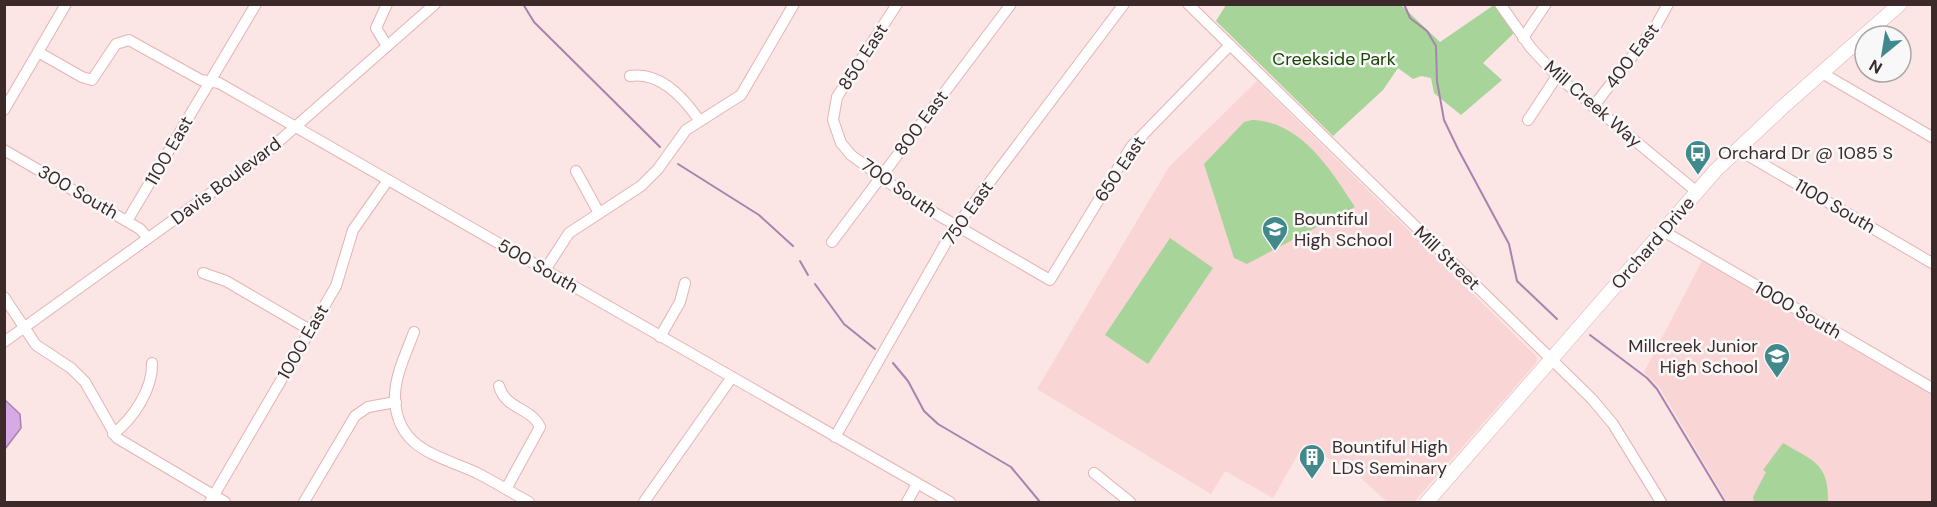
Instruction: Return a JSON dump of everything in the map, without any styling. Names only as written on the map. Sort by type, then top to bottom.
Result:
[{"type":"main road","name":"Orchard Drive","points":[[1427,502],[1737,149],[1900,4]]},
{"type":"street","points":[[4,110],[66,4]]},
{"type":"street","name":"1100 East","points":[[128,221],[256,4]]},
{"type":"street","points":[[387,4],[376,28],[387,46]]},
{"type":"street","name":"Davis Boulevard","points":[[4,342],[261,157],[435,4]]},
{"type":"street","points":[[545,270],[569,233],[648,180],[681,136],[699,120],[741,95],[794,4]]},
{"type":"street","name":"850 East","points":[[833,112],[840,92],[897,4]]},
{"type":"street","name":"800 East","points":[[832,242],[1011,4]]},
{"type":"street","name":"750 East","points":[[835,437],[957,226],[1124,4]]},
{"type":"street","name":"Mill Street","points":[[1188,4],[1607,416],[1661,502]]},
{"type":"street","name":"Mill Creek Way","points":[[1500,4],[1523,38],[1557,76],[1697,192]]},
{"type":"street","points":[[1523,38],[1546,4]]},
{"type":"street","name":"400 East","points":[[1593,107],[1657,24],[1668,4]]},
{"type":"street","name":"500 South","points":[[38,52],[82,77],[92,80],[114,47],[122,41],[135,42],[201,80],[219,83],[950,502]]},
{"type":"street","name":"650 East","points":[[1050,280],[1131,147],[1230,45]]},
{"type":"street","points":[[1822,73],[1932,137]]},
{"type":"street","points":[[630,76],[645,76],[674,91],[699,120]]},
{"type":"street","points":[[1528,120],[1557,76]]},
{"type":"street","name":"700 South","points":[[833,112],[834,129],[841,143],[881,177],[914,201],[1050,280]]},
{"type":"street","name":"1100 South","points":[[1737,149],[1932,263]]},
{"type":"street","name":"300 South","points":[[5,152],[128,221],[148,238]]},
{"type":"street","points":[[576,171],[599,213]]},
{"type":"street","name":"1000 East","points":[[212,500],[338,280],[353,230],[388,180]]},
{"type":"street","name":"1000 South","points":[[1663,231],[1932,388]]},
{"type":"street","points":[[202,273],[226,281],[310,330]]},
{"type":"street","points":[[660,337],[680,302],[685,283]]},
{"type":"street","points":[[4,297],[40,349],[71,368],[85,382],[113,434],[130,448],[212,500],[225,502]]},
{"type":"street","points":[[414,332],[397,380],[396,402],[404,430],[417,446],[529,502]]},
{"type":"street","points":[[113,434],[129,420],[148,386],[152,363]]},
{"type":"street","points":[[644,502],[732,378]]},
{"type":"street","points":[[499,386],[506,400],[536,420],[540,427],[506,489]]},
{"type":"street","points":[[304,502],[351,419],[368,406],[396,402]]},
{"type":"street","points":[[1094,473],[1130,502]]},
{"type":"street","points":[[907,502],[917,484]]},
{"type":"shaded area","name":"Bountiful High School","points":[[1257,81],[1537,357],[1536,363],[1414,502],[1387,502],[1360,477],[1304,444],[1273,498],[1225,471],[1211,494],[1037,389],[1169,167]]},
{"type":"shaded area","name":"Millcreek Junior High School","points":[[1702,261],[1932,395],[1932,502],[1727,502],[1660,388],[1644,372]]},
{"type":"shaded area","points":[[5,400],[20,414],[21,428],[5,449]]},
{"type":"green space","name":"Creekside Park","points":[[1226,5],[1401,5],[1440,42],[1494,5],[1514,33],[1483,63],[1502,80],[1461,115],[1434,93],[1431,78],[1421,76],[1413,79],[1398,68],[1383,90],[1333,136],[1216,21]]},
{"type":"green space","points":[[1252,120],[1270,123],[1300,138],[1325,163],[1355,207],[1247,264],[1234,258],[1204,164],[1244,122]]},
{"type":"green space","points":[[1170,238],[1213,268],[1148,364],[1105,335]]},
{"type":"green space","points":[[1783,443],[1811,459],[1822,471],[1828,489],[1828,502],[1754,502],[1753,497],[1766,472],[1763,470]]},
{"type":"waterway","points":[[523,4],[534,22],[660,147]]},
{"type":"waterway","points":[[1404,4],[1410,18],[1427,31],[1436,46],[1437,81],[1444,120],[1509,244],[1517,281],[1557,319]]},
{"type":"waterway","points":[[678,164],[759,215],[793,246]]},
{"type":"waterway","points":[[800,261],[808,275]]},
{"type":"waterway","points":[[815,284],[844,324],[875,349]]},
{"type":"waterway","points":[[1590,335],[1647,378],[1657,389],[1725,502]]},
{"type":"waterway","points":[[893,363],[908,381],[924,411],[938,424],[1011,467],[1040,502]]},
{"type":"place","name":"Orchard Dr @ 1085 S","points":[[1698,176]]},
{"type":"place","name":"Bountiful High School","points":[[1275,252]]},
{"type":"place","name":"Millcreek Junior High School","points":[[1777,379]]},
{"type":"place","name":"Bountiful High LDS Seminary","points":[[1312,480]]}]
